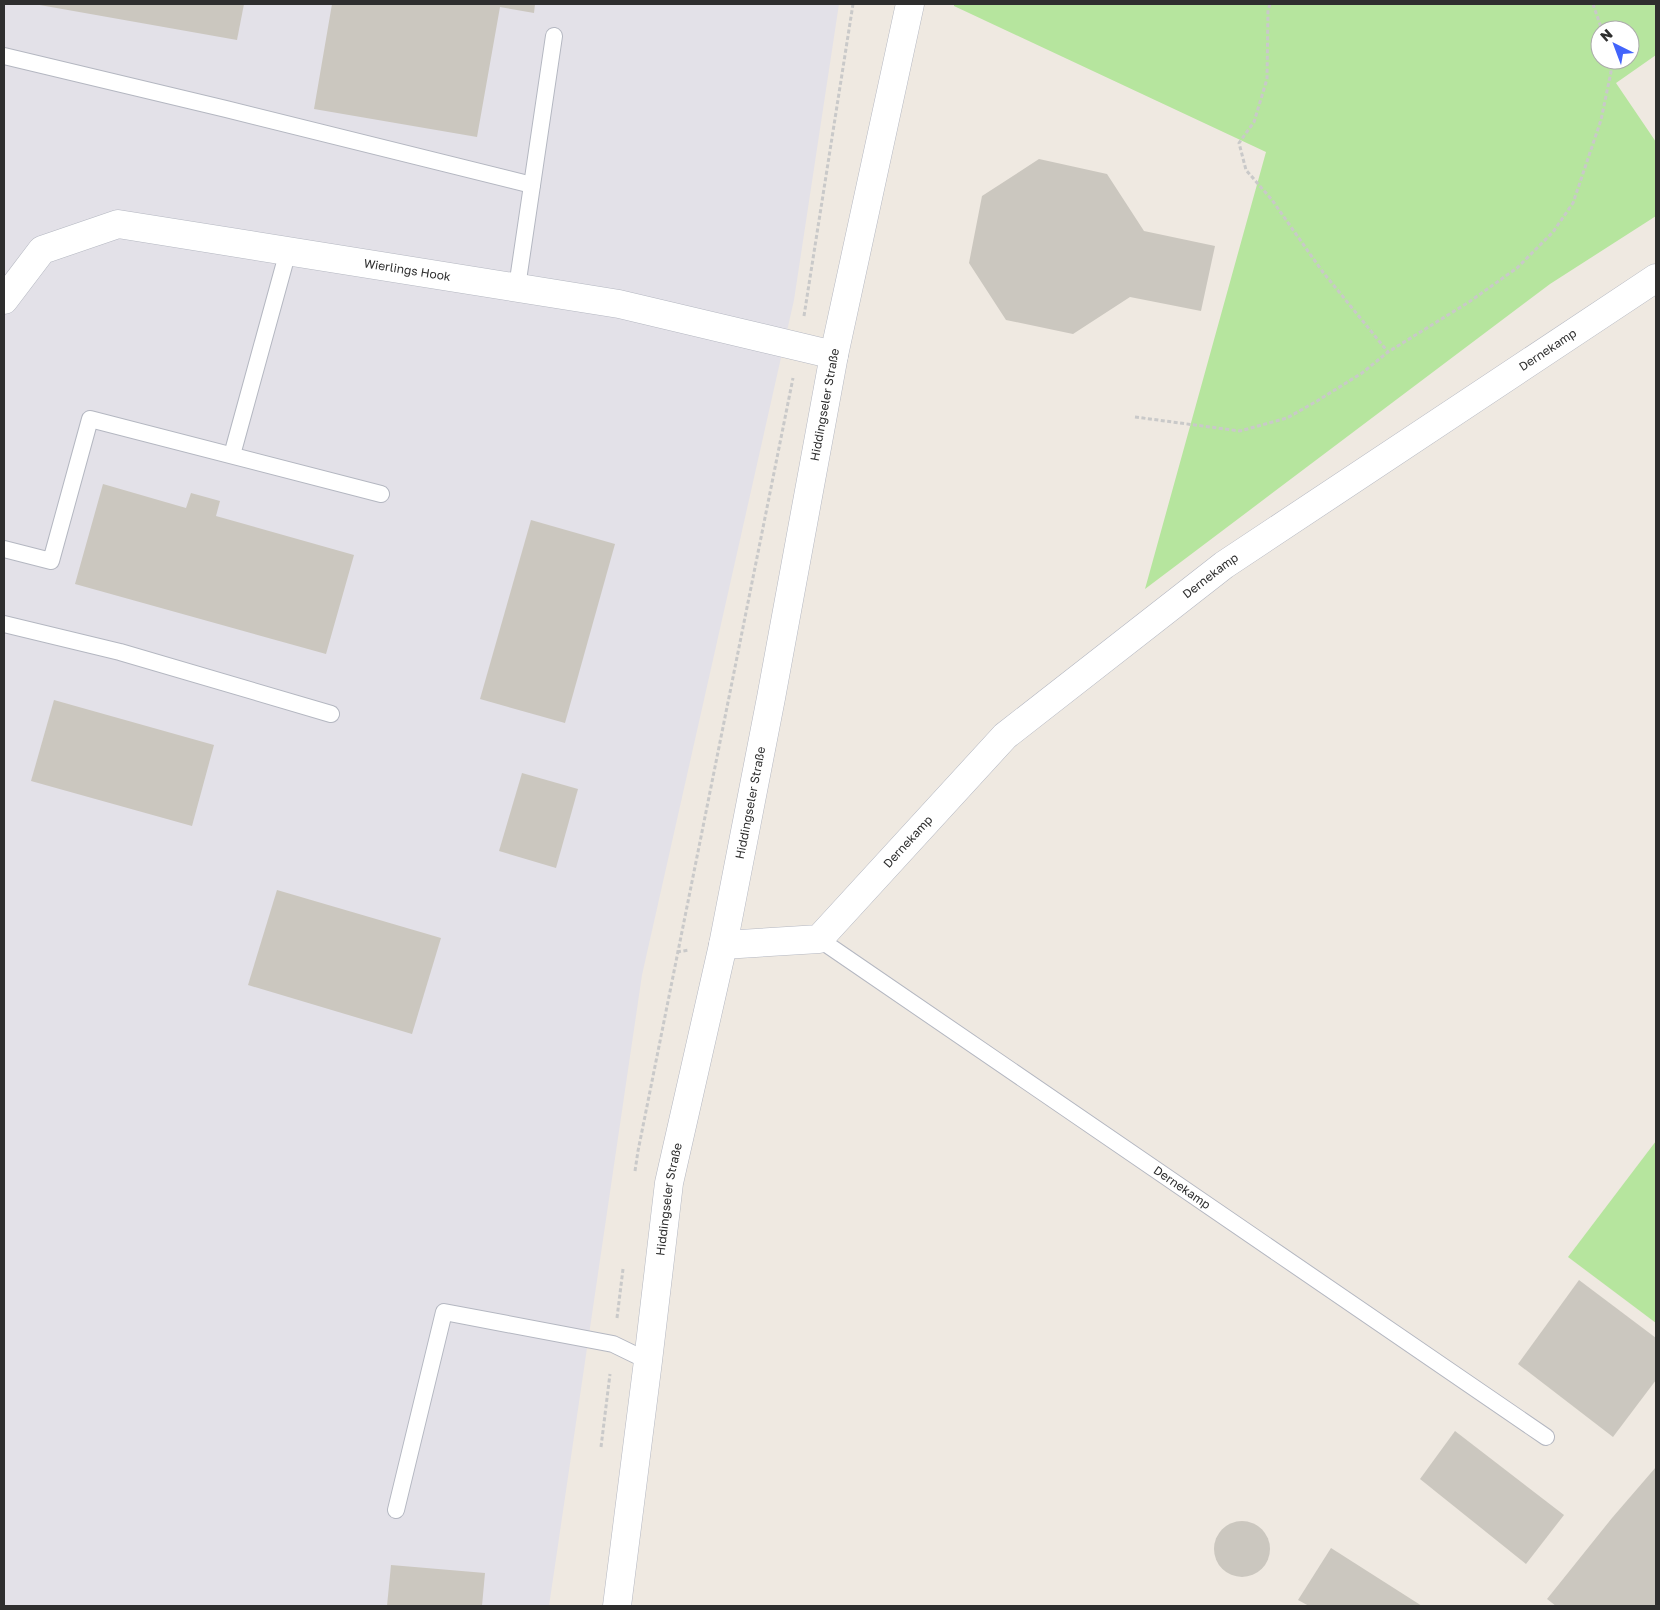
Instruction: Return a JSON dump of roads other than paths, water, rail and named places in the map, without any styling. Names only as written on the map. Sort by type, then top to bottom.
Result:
[{"type":"street","name":"Hiddingseler Straße","points":[[617,1606],[669,1183],[723,944],[773,688],[834,356],[910,4]]},
{"type":"street","name":"Wierlings Hook","points":[[4,300],[42,250],[118,224],[619,304],[834,356]]},
{"type":"street","name":"Dernekamp","points":[[818,939],[1005,736],[1020,724],[1224,565],[1656,278]]},
{"type":"street","points":[[723,944],[818,939]]},
{"type":"lane","points":[[517,287],[554,36]]},
{"type":"lane","points":[[4,56],[532,185]]},
{"type":"lane","points":[[232,455],[288,250]]},
{"type":"lane","points":[[4,549],[51,561],[90,419],[381,494]]},
{"type":"lane","points":[[4,624],[120,652],[332,714]]},
{"type":"lane","name":"Dernekamp","points":[[818,939],[1546,1437]]},
{"type":"lane","points":[[396,1510],[444,1312],[614,1344],[648,1361]]}]
